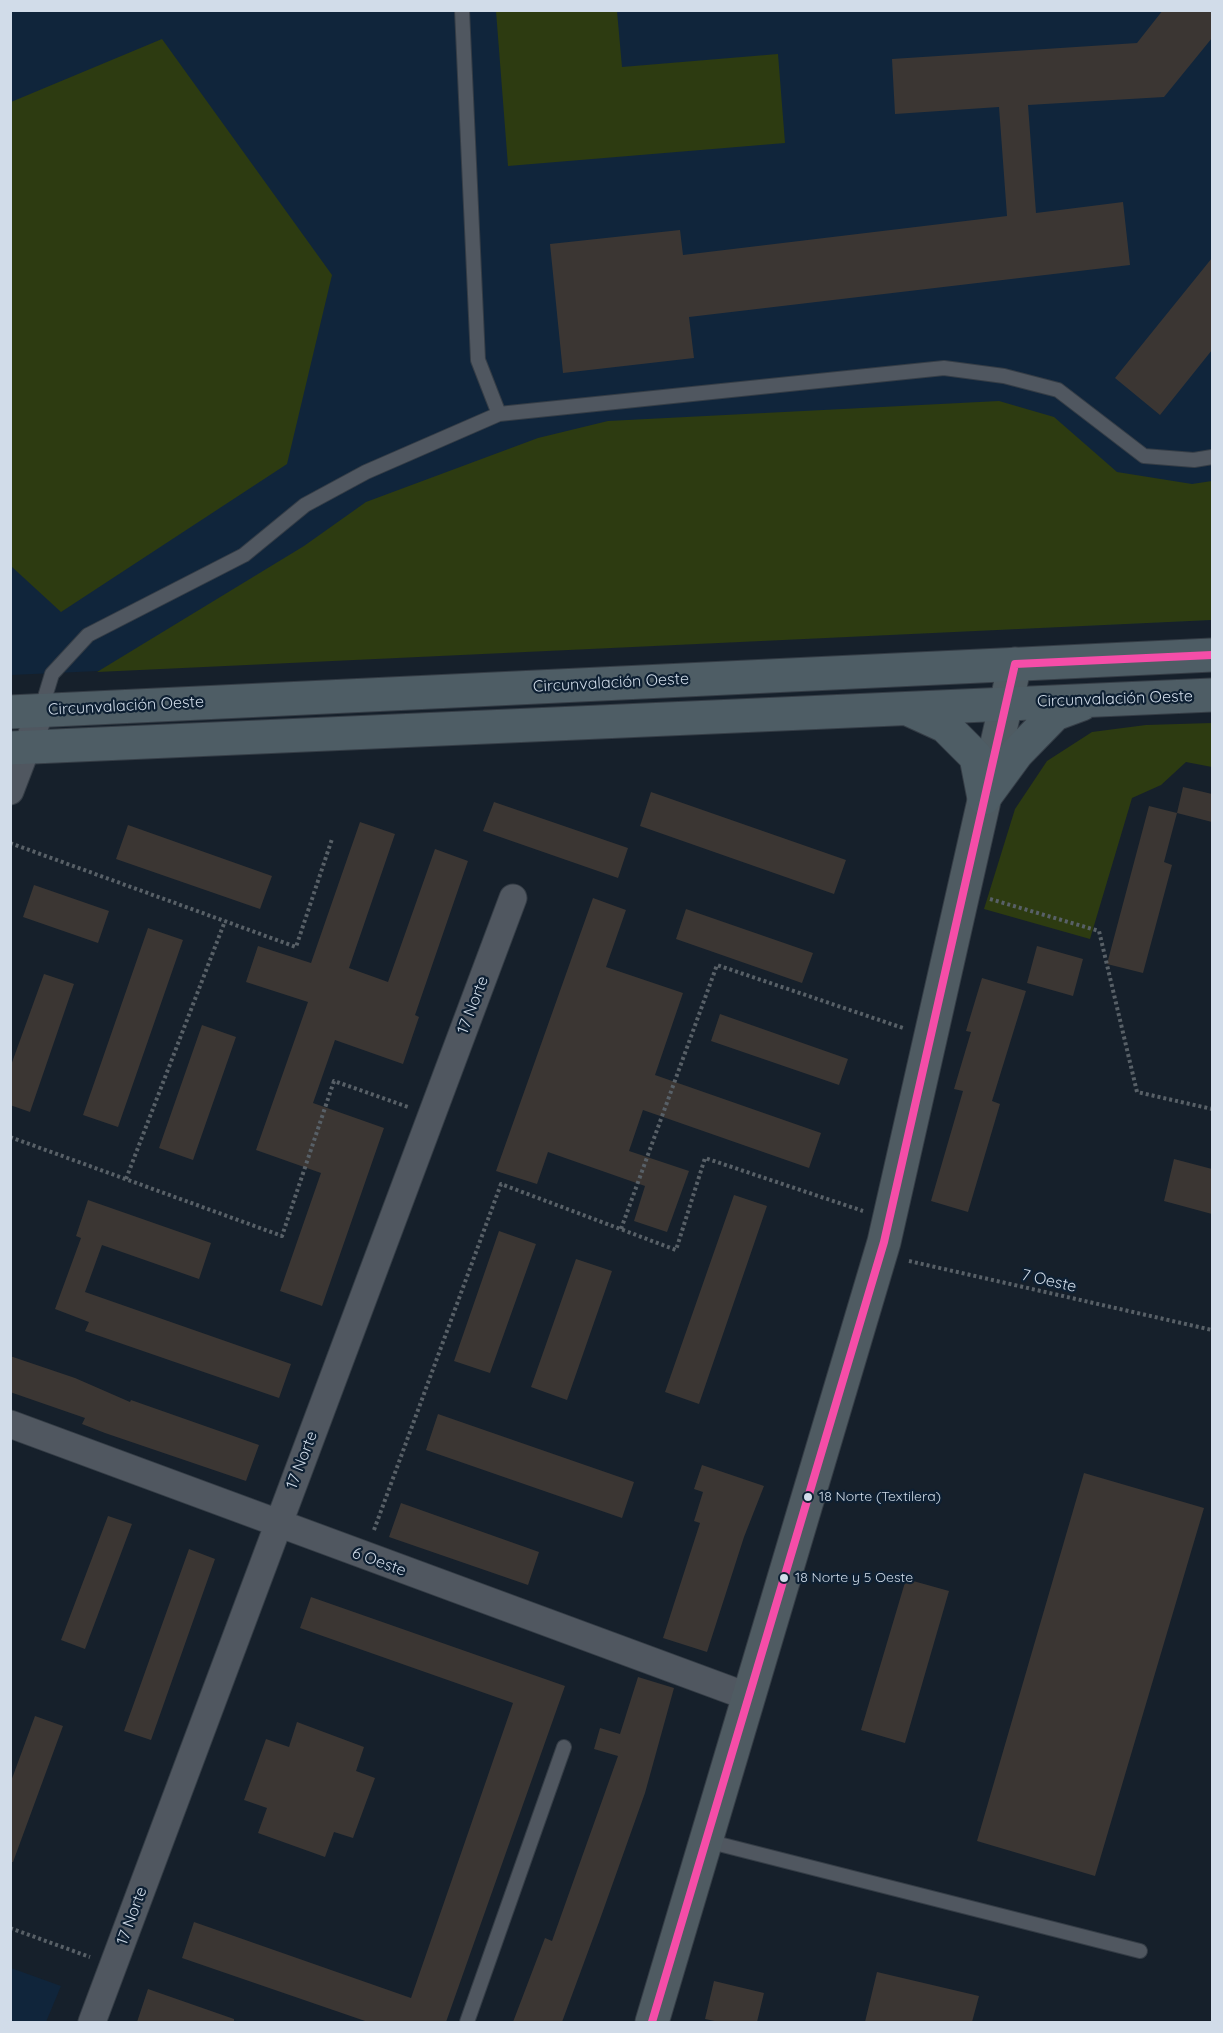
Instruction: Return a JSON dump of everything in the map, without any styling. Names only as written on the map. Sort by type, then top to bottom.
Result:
[{"type":"main road","name":"Circunvalación Oeste","points":[[26,711],[1212,655]]},
{"type":"main road","points":[[652,2022],[881,1255],[1015,664]]},
{"type":"main road","name":"Circunvalación Oeste","points":[[19,747],[1212,695]]},
{"type":"main road","points":[[984,798],[1017,753],[1055,714],[1095,700]]},
{"type":"main road","points":[[905,708],[945,726],[976,757],[984,798]]},
{"type":"street","points":[[10,791],[26,711]]},
{"type":"street","name":"17 Norte","points":[[92,2022],[513,898]]},
{"type":"street","name":"6 Oeste","points":[[10,1424],[278,1525],[749,1697]]},
{"type":"lane","points":[[462,10],[478,360],[499,414]]},
{"type":"lane","points":[[26,711],[52,674],[88,635],[244,555],[305,505],[366,472],[499,414],[944,369],[1004,376],[1058,390],[1144,456],[1194,460],[1212,457]]},
{"type":"lane","points":[[467,2022],[564,1747]]},
{"type":"lane","points":[[707,1841],[1140,1952]]},
{"type":"path","points":[[10,843],[296,947],[332,839]]},
{"type":"path","points":[[987,898],[1099,931],[1137,1092],[1212,1109]]},
{"type":"path","points":[[126,1179],[225,921]]},
{"type":"path","points":[[621,1229],[717,965],[929,1036]]},
{"type":"path","points":[[10,1137],[282,1236],[334,1081],[432,1115]]},
{"type":"path","points":[[365,1556],[501,1184],[676,1250],[705,1158],[889,1220]]},
{"type":"path","name":"7 Oeste","points":[[881,1255],[1212,1330]]},
{"type":"path","points":[[10,1928],[114,1965]]},
{"type":"shaded area","points":[[10,11],[1212,11],[1212,620],[11,675]]},
{"type":"shaded area","points":[[11,1968],[61,1986],[46,2022],[11,2022]]},
{"type":"green space","points":[[496,11],[617,11],[622,67],[778,54],[785,143],[508,166]]},
{"type":"green space","points":[[162,39],[332,275],[287,464],[61,612],[11,566],[11,102]]},
{"type":"green space","points":[[999,401],[1054,417],[1117,472],[1192,484],[1212,481],[1212,620],[97,672],[304,546],[366,502],[538,438],[608,421]]},
{"type":"green space","points":[[1212,723],[1212,767],[1186,762],[1161,785],[1132,798],[1090,939],[984,909],[1015,809],[1047,761],[1092,732],[1146,725]]},
{"type":"building","points":[[1163,10],[1212,10],[1212,38],[1164,97],[1028,105],[1036,213],[1123,202],[1130,265],[689,317],[694,358],[563,373],[550,244],[680,230],[683,255],[1007,216],[999,107],[895,114],[892,59],[1137,43]]},
{"type":"building","points":[[1212,258],[1212,350],[1160,415],[1115,378]]},
{"type":"building","points":[[1183,787],[1212,794],[1212,822],[1177,813]]},
{"type":"building","points":[[651,792],[846,860],[834,894],[640,826]]},
{"type":"building","points":[[494,802],[628,848],[618,878],[483,831]]},
{"type":"building","points":[[1149,806],[1177,813],[1164,862],[1172,865],[1143,973],[1107,964]]},
{"type":"building","points":[[360,822],[395,834],[349,968],[388,982],[435,849],[468,861],[415,1015],[419,1017],[403,1064],[335,1040],[313,1103],[384,1128],[322,1306],[280,1291],[321,1173],[256,1150],[308,1002],[246,982],[258,946],[311,963]]},
{"type":"building","points":[[128,825],[272,876],[260,909],[116,859]]},
{"type":"building","points":[[34,885],[109,911],[98,943],[23,917]]},
{"type":"building","points":[[593,898],[626,910],[606,967],[683,993],[655,1075],[821,1133],[809,1168],[643,1110],[629,1151],[689,1171],[667,1232],[634,1221],[645,1186],[548,1152],[537,1184],[496,1171]]},
{"type":"building","points":[[686,909],[813,953],[802,983],[676,939]]},
{"type":"building","points":[[148,928],[183,940],[118,1127],[83,1115]]},
{"type":"building","points":[[1037,946],[1083,959],[1073,996],[1027,983]]},
{"type":"building","points":[[44,974],[74,984],[30,1112],[10,1105],[10,1068]]},
{"type":"building","points":[[982,978],[1026,991],[992,1101],[1000,1104],[968,1212],[931,1201],[963,1091],[954,1089],[971,1032],[966,1031]]},
{"type":"building","points":[[720,1014],[848,1059],[839,1085],[711,1041]]},
{"type":"building","points":[[202,1025],[236,1037],[193,1160],[159,1148]]},
{"type":"building","points":[[1174,1159],[1212,1169],[1212,1214],[1164,1201]]},
{"type":"building","points":[[734,1195],[767,1206],[699,1404],[665,1392]]},
{"type":"building","points":[[88,1200],[211,1243],[199,1279],[102,1245],[85,1292],[291,1364],[279,1398],[85,1331],[89,1322],[55,1309],[81,1238],[76,1236]]},
{"type":"building","points":[[499,1231],[536,1244],[490,1373],[454,1361]]},
{"type":"building","points":[[576,1259],[612,1271],[567,1400],[531,1387]]},
{"type":"building","points":[[10,1356],[75,1378],[130,1402],[131,1400],[259,1445],[246,1481],[105,1433],[82,1424],[85,1418],[10,1392]]},
{"type":"building","points":[[438,1414],[634,1482],[622,1518],[426,1450]]},
{"type":"building","points":[[702,1465],[764,1486],[744,1537],[707,1652],[663,1638],[700,1523],[694,1521],[703,1492],[694,1489]]},
{"type":"building","points":[[1084,1473],[1204,1508],[1095,1876],[977,1841]]},
{"type":"building","points":[[401,1503],[539,1552],[528,1585],[389,1537]]},
{"type":"building","points":[[108,1516],[132,1524],[85,1649],[61,1640]]},
{"type":"building","points":[[189,1549],[215,1559],[151,1740],[124,1731]]},
{"type":"building","points":[[906,1579],[949,1591],[905,1743],[861,1730]]},
{"type":"building","points":[[311,1597],[565,1686],[446,2022],[368,2022],[182,1958],[194,1922],[411,1998],[513,1703],[300,1628]]},
{"type":"building","points":[[638,1677],[674,1688],[645,1793],[599,1922],[562,2022],[513,2022],[545,1938],[552,1941],[618,1756],[594,1749],[600,1728],[620,1734]]},
{"type":"building","points":[[35,1716],[63,1726],[13,1862],[10,1862],[10,1784]]},
{"type":"building","points":[[297,1722],[364,1747],[356,1771],[375,1778],[353,1838],[334,1832],[325,1857],[258,1833],[267,1808],[244,1800],[266,1739],[289,1747]]},
{"type":"building","points":[[877,1972],[979,1996],[972,2022],[865,2022]]},
{"type":"building","points":[[714,1981],[764,1993],[757,2022],[719,2022],[705,2019]]},
{"type":"building","points":[[148,1989],[234,2019],[234,2022],[137,2022]]},
{"type":"transit line","points":[[652,2022],[884,1242],[1015,664],[1212,655]]},
{"type":"place","name":"18 Norte (Textilera)","points":[[808,1497]]},
{"type":"place","name":"18 Norte y 5 Oeste","points":[[784,1578]]}]
